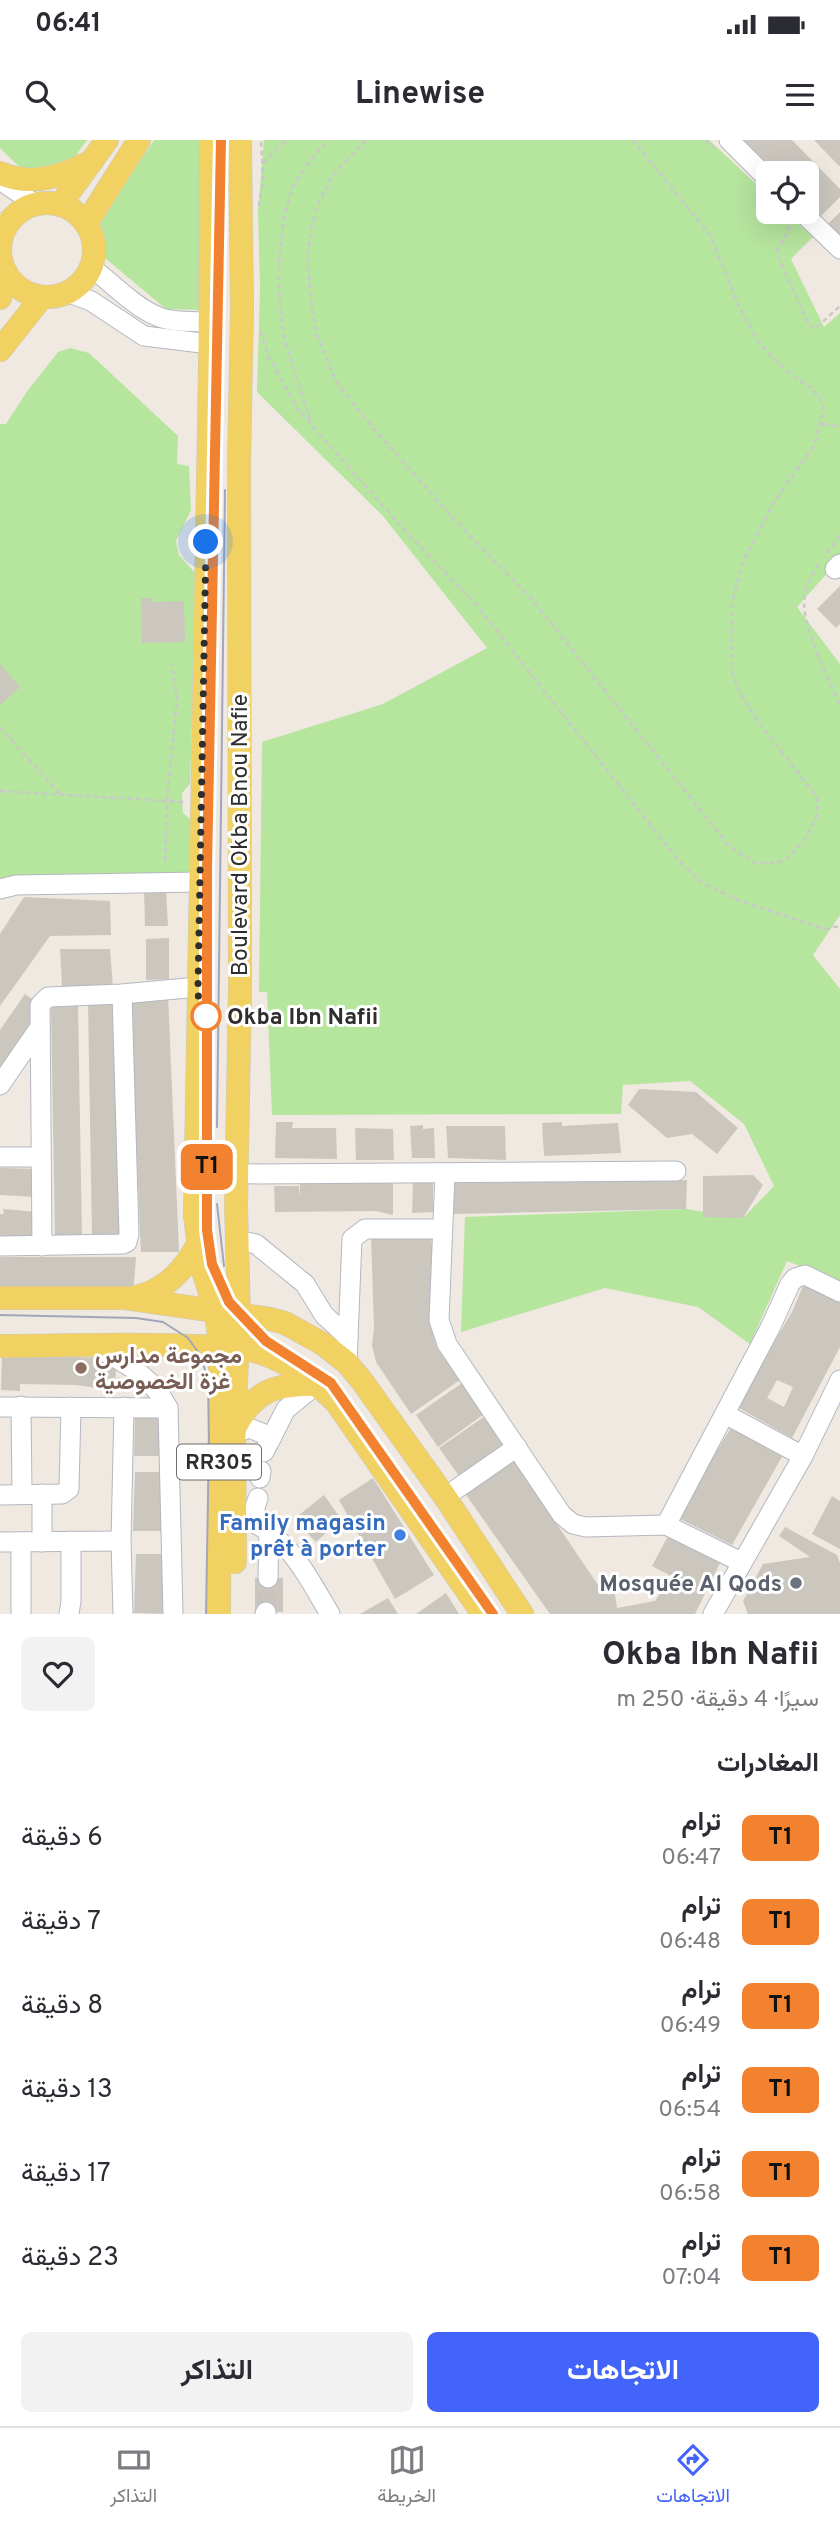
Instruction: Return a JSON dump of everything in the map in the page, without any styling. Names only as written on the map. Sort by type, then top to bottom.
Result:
[{"type":"main road","points":[[60,205],[107,140]]},
{"type":"main road","points":[[86,224],[139,140]]},
{"type":"main road","name":"Boulevard Okba Bnou Nafie","points":[[211,140],[198,987],[200,1042],[195,1214],[197,1246],[205,1282],[229,1347],[243,1517],[234,1561],[234,1614]]},
{"type":"main road","name":"Boulevard Okba Bnou Nafie","points":[[219,1614],[229,1347],[239,1315],[239,464],[242,309],[240,140]]},
{"type":"main road","points":[[0,173],[27,179],[50,178],[71,172],[92,161]]},
{"type":"main road","points":[[35,204],[60,205],[75,212],[86,224],[92,236],[94,250],[91,267],[78,285],[67,292],[42,297],[21,289],[6,273],[0,257],[1,240],[3,226],[14,215],[35,204]]},
{"type":"main road","points":[[0,298],[6,273]]},
{"type":"main road","points":[[0,350],[42,297]]},
{"type":"main road","points":[[0,1298],[139,1296],[168,1283],[180,1272],[197,1246]]},
{"type":"main road","points":[[238,1281],[249,1304],[270,1319]]},
{"type":"main road","points":[[125,1298],[285,1323],[323,1344],[347,1363],[445,1497],[522,1614]]},
{"type":"main road","points":[[0,1346],[229,1347],[261,1353],[317,1384],[337,1402],[483,1614]]},
{"type":"main road","points":[[234,1432],[243,1412],[253,1400],[266,1392],[281,1386],[317,1384]]},
{"type":"street","points":[[729,140],[756,167]]},
{"type":"street","points":[[0,180],[35,204]]},
{"type":"street","points":[[814,224],[840,249]]},
{"type":"street","points":[[91,267],[145,309],[160,317],[210,333]]},
{"type":"street","points":[[67,292],[91,301],[144,336],[210,333]]},
{"type":"street","points":[[0,889],[16,886],[200,882]]},
{"type":"street","points":[[42,1246],[40,1004],[48,997],[198,987]]},
{"type":"street","points":[[0,1246],[127,1242],[129,1234],[122,994]]},
{"type":"street","points":[[0,1085],[40,1027]]},
{"type":"street","points":[[0,1157],[41,1157]]},
{"type":"street","points":[[237,1174],[677,1171]]},
{"type":"street","points":[[444,1174],[439,1320],[442,1331],[447,1344],[562,1515],[573,1524],[586,1527],[666,1525],[741,1562]]},
{"type":"street","points":[[347,1363],[352,1239],[365,1229],[442,1229]]},
{"type":"street","points":[[237,1241],[256,1244],[305,1284],[324,1315],[348,1337]]},
{"type":"street","points":[[666,1525],[790,1284],[795,1278],[805,1275],[840,1292]]},
{"type":"street","points":[[143,1374],[143,1356],[149,1345]]},
{"type":"street","points":[[94,1346],[143,1374],[159,1392],[168,1408],[173,1614]]},
{"type":"street","points":[[713,1614],[803,1456],[840,1380]]},
{"type":"street","points":[[234,1432],[249,1427],[264,1459],[286,1409],[317,1384]]},
{"type":"street","points":[[21,1406],[32,1494],[42,1542]]},
{"type":"street","points":[[0,1494],[62,1494],[69,1489],[71,1406]]},
{"type":"street","points":[[0,1407],[168,1408]]},
{"type":"street","points":[[120,1407],[123,1614]]},
{"type":"street","points":[[725,1414],[803,1456]]},
{"type":"street","points":[[445,1497],[517,1447]]},
{"type":"street","points":[[258,1498],[243,1517],[269,1530],[292,1552],[330,1614]]},
{"type":"street","points":[[234,1561],[268,1571],[269,1530]]},
{"type":"street","points":[[69,1614],[71,1541]]},
{"type":"street","points":[[0,1542],[121,1541]]},
{"type":"street","points":[[21,1542],[21,1614]]},
{"type":"path","points":[[258,213],[263,163],[261,140]]},
{"type":"path","points":[[263,163],[286,140]]},
{"type":"path","points":[[310,424],[283,334],[278,276],[284,215],[293,186],[328,140]]},
{"type":"path","points":[[366,140],[333,175],[318,202],[308,255],[316,333],[337,383],[366,420],[444,507],[531,598],[729,846],[755,863],[777,863],[789,857],[806,838],[816,817],[818,805],[807,782],[757,720],[733,675],[733,599],[743,562],[774,502],[814,446],[824,409],[820,397],[772,357],[758,341],[738,304],[709,235],[633,140]]},
{"type":"path","points":[[786,224],[790,229],[777,251],[808,323],[812,328],[817,327],[840,306]]},
{"type":"path","points":[[260,329],[269,357],[298,410],[408,534],[473,601],[679,861],[695,877],[735,899],[824,929],[840,926]]},
{"type":"path","points":[[822,424],[840,426]]},
{"type":"path","points":[[840,536],[816,568],[808,584],[804,603],[807,622],[840,704]]},
{"type":"path","points":[[165,861],[167,801],[177,699],[172,664]]},
{"type":"path","points":[[0,727],[61,795]]},
{"type":"path","points":[[0,792],[201,803]]},
{"type":"path","points":[[118,1360],[120,1407]]},
{"type":"green space","points":[[0,140],[87,140],[54,186],[41,188],[0,148]]},
{"type":"green space","points":[[154,140],[204,140],[204,310],[166,309],[105,258],[100,222]]},
{"type":"green space","points":[[264,140],[709,140],[756,184],[756,224],[799,224],[813,237],[791,259],[824,327],[840,313],[840,559],[797,607],[840,664],[840,915],[813,955],[840,989],[840,1282],[787,1261],[750,1344],[698,1307],[605,1288],[461,1332],[465,1217],[686,1209],[743,1218],[774,1186],[744,1124],[690,1081],[623,1085],[621,1114],[272,1115],[267,992],[259,992],[262,742],[383,704],[487,648],[383,516],[257,392],[260,287],[258,211]]},
{"type":"green space","points":[[70,348],[89,353],[178,436],[177,464],[189,466],[191,510],[176,541],[179,555],[196,574],[190,784],[182,793],[183,813],[190,819],[189,872],[0,888],[0,424],[6,424],[58,352]]},
{"type":"building","points":[[737,140],[792,140],[813,161],[759,161]]},
{"type":"building","points":[[814,140],[840,140],[840,167]]},
{"type":"building","points":[[819,168],[840,189],[840,197],[819,218]]},
{"type":"building","points":[[840,212],[840,239],[827,225]]},
{"type":"building","points":[[840,586],[840,624],[836,628],[817,609]]},
{"type":"building","points":[[141,598],[151,598],[151,602],[184,601],[185,642],[142,643]]},
{"type":"building","points":[[0,664],[20,687],[0,705]]},
{"type":"building","points":[[144,889],[166,889],[168,926],[145,926]]},
{"type":"building","points":[[24,897],[110,901],[111,935],[50,936],[0,1006],[0,934]]},
{"type":"building","points":[[169,938],[169,979],[146,980],[146,939]]},
{"type":"building","points":[[60,949],[110,949],[113,988],[62,986]]},
{"type":"building","points":[[25,994],[32,999],[32,1032],[0,1082],[0,1030]]},
{"type":"building","points":[[168,995],[179,1252],[141,1252],[130,998]]},
{"type":"building","points":[[88,1002],[118,1002],[121,1236],[92,1236]]},
{"type":"building","points":[[78,1006],[82,1238],[55,1238],[51,1007]]},
{"type":"building","points":[[639,1089],[696,1092],[738,1128],[717,1154],[692,1134],[667,1138],[628,1105]]},
{"type":"building","points":[[276,1122],[293,1122],[292,1128],[336,1128],[337,1159],[275,1158]]},
{"type":"building","points":[[562,1122],[562,1126],[618,1123],[621,1153],[544,1156],[542,1123]]},
{"type":"building","points":[[423,1125],[423,1129],[434,1128],[435,1158],[412,1158],[410,1126]]},
{"type":"building","points":[[446,1126],[505,1126],[506,1160],[448,1158]]},
{"type":"building","points":[[355,1128],[393,1129],[394,1160],[356,1160]]},
{"type":"building","points":[[0,1168],[36,1169],[37,1197],[0,1195]]},
{"type":"building","points":[[753,1175],[763,1185],[743,1218],[703,1217],[703,1176]]},
{"type":"building","points":[[687,1180],[686,1209],[453,1214],[453,1183]]},
{"type":"building","points":[[300,1183],[393,1183],[393,1215],[376,1211],[275,1212],[274,1186],[299,1186],[300,1199]]},
{"type":"building","points":[[413,1183],[433,1183],[433,1212],[412,1213]]},
{"type":"building","points":[[3,1209],[37,1212],[37,1239],[0,1237],[0,1214],[4,1214]]},
{"type":"building","points":[[431,1234],[434,1284],[430,1324],[437,1348],[460,1380],[411,1414],[376,1362],[372,1345],[374,1328],[371,1236]]},
{"type":"building","points":[[0,1257],[136,1257],[133,1295],[0,1292]]},
{"type":"building","points":[[806,1279],[840,1299],[840,1347],[792,1438],[739,1408],[753,1377],[792,1312]],"holes":[[[777,1380],[793,1387],[784,1407],[767,1398]]]},
{"type":"building","points":[[2,1355],[108,1358],[116,1367],[115,1388],[109,1387],[109,1390],[77,1385],[20,1384],[20,1391],[1,1390]]},
{"type":"building","points":[[465,1381],[487,1412],[438,1447],[416,1415]]},
{"type":"building","points":[[488,1414],[511,1446],[462,1480],[439,1448]]},
{"type":"building","points":[[135,1417],[164,1417],[164,1456],[134,1456]]},
{"type":"building","points":[[731,1428],[783,1455],[732,1545],[678,1518]]},
{"type":"building","points":[[513,1459],[598,1585],[613,1580],[617,1608],[655,1601],[670,1578],[696,1589],[652,1566],[668,1536],[720,1563],[695,1614],[550,1614],[464,1492]]},
{"type":"building","points":[[135,1472],[164,1472],[163,1531],[133,1531]]},
{"type":"building","points":[[373,1478],[434,1575],[395,1599],[339,1500]]},
{"type":"building","points":[[324,1495],[341,1519],[316,1542],[294,1519]]},
{"type":"building","points":[[832,1496],[840,1501],[840,1549],[812,1534]]},
{"type":"building","name":"Mosquée Al Qods","points":[[785,1527],[837,1555],[840,1563],[840,1614],[748,1614],[743,1601],[763,1564],[810,1557],[779,1536]]},
{"type":"building","points":[[136,1554],[165,1554],[164,1614],[134,1613]]},
{"type":"building","points":[[255,1578],[283,1578],[283,1612],[255,1611]]},
{"type":"building","points":[[446,1593],[459,1614],[416,1614]]},
{"type":"building","points":[[388,1598],[398,1614],[360,1614]]},
{"type":"tunnel","points":[[266,1612],[268,1578]]},
{"type":"tram line","points":[[221,140],[208,845],[207,1230],[212,1263],[228,1302],[266,1341],[331,1383],[493,1614]]},
{"type":"tram line","name":"T1","points":[[221,140],[206,990],[207,1230],[212,1264],[224,1296],[239,1315],[266,1341],[331,1383],[493,1614]]},
{"type":"tram line","points":[[217,1127],[225,490]]},
{"type":"tram line","points":[[217,1204],[224,1266]]},
{"type":"tram line","points":[[0,1315],[136,1318],[163,1322],[188,1338],[201,1356],[208,1381],[206,1614]]},
{"type":"place","name":"Okba Ibn Nafii","points":[[206,1016]]},
{"type":"place","name":"مجموعة مدارس غزة الخصوصية","points":[[81,1368]]},
{"type":"place","name":"Family magasin prêt à porter","points":[[400,1535]]},
{"type":"place","name":"Mosquée Al Qods","points":[[796,1583]]},
{"type":"route","points":[[206,542],[198,987],[199,1014],[206,1016]]}]
